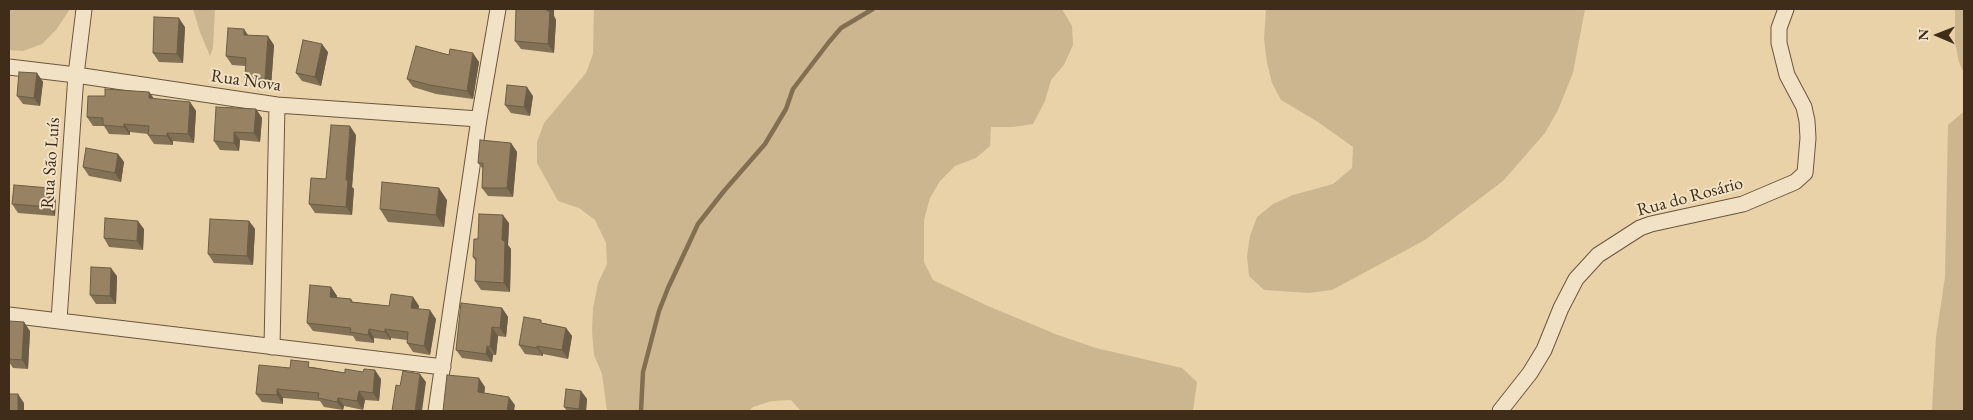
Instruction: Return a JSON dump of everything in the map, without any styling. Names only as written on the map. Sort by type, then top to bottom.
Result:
[{"type":"street","name":"Rua São Luís","points":[[59,320],[76,75],[84,9]]},
{"type":"street","points":[[436,411],[498,9]]},
{"type":"street","name":"Rua do Rosário","points":[[1500,411],[1530,374],[1544,350],[1576,279],[1598,254],[1640,228],[1744,204],[1783,188],[1801,178],[1805,173],[1808,121],[1804,107],[1787,75],[1779,43],[1779,28],[1786,9]]},
{"type":"street","name":"Rua Nova","points":[[9,67],[277,105],[480,119]]},
{"type":"street","points":[[272,347],[277,105]]},
{"type":"street","points":[[9,315],[443,367]]},
{"type":"shaded area","points":[[9,9],[70,9],[56,30],[42,44],[23,51],[9,50]]},
{"type":"shaded area","points":[[193,9],[215,9],[213,48],[210,56],[200,32]]},
{"type":"shaded area","points":[[594,9],[1062,9],[1072,26],[1073,45],[1064,65],[1051,80],[1045,101],[1033,124],[1013,127],[991,127],[990,146],[976,158],[955,166],[940,181],[930,198],[924,220],[924,262],[933,280],[988,306],[1058,335],[1096,348],[1182,368],[1197,382],[1193,411],[801,411],[791,400],[772,401],[753,407],[749,411],[607,411],[602,374],[594,355],[592,331],[593,308],[598,283],[607,264],[606,243],[595,220],[579,208],[558,201],[537,163],[537,142],[544,123],[586,73],[593,54]]},
{"type":"shaded area","points":[[1266,9],[1585,9],[1573,73],[1558,110],[1545,133],[1503,181],[1425,240],[1332,290],[1309,293],[1264,290],[1249,276],[1247,256],[1250,236],[1257,217],[1273,204],[1293,195],[1333,184],[1352,168],[1353,147],[1318,122],[1281,100],[1272,83],[1267,63],[1264,39]]},
{"type":"shaded area","points":[[1955,9],[1964,9],[1964,74],[1959,62],[1955,42]]},
{"type":"shaded area","points":[[1964,113],[1964,411],[1932,411],[1936,337],[1945,277],[1948,125]]},
{"type":"building","points":[[516,9],[547,9],[547,11],[550,11],[548,44],[515,41]]},
{"type":"building","points":[[154,17],[179,18],[177,54],[153,53]]},
{"type":"building","points":[[228,28],[244,29],[244,35],[268,36],[265,79],[245,78],[246,58],[226,56]]},
{"type":"building","points":[[303,40],[322,44],[315,77],[296,73]]},
{"type":"building","points":[[416,46],[449,55],[450,49],[473,53],[467,91],[407,79]]},
{"type":"building","points":[[19,72],[37,73],[34,98],[17,96]]},
{"type":"building","points":[[507,85],[527,87],[524,107],[505,105]]},
{"type":"building","points":[[105,89],[149,92],[149,98],[190,102],[188,134],[167,133],[167,136],[148,135],[149,126],[124,124],[124,127],[103,125],[103,118],[87,117],[88,96],[105,96]]},
{"type":"building","points":[[216,107],[256,109],[254,133],[234,132],[234,143],[214,141]]},
{"type":"building","points":[[331,125],[350,126],[346,207],[309,204],[311,178],[326,179]]},
{"type":"building","points":[[480,140],[511,143],[507,188],[482,188],[483,163],[478,163]]},
{"type":"building","points":[[86,148],[118,154],[115,173],[83,167]]},
{"type":"building","points":[[382,182],[439,188],[436,215],[380,209]]},
{"type":"building","points":[[14,185],[50,188],[49,207],[12,204]]},
{"type":"building","points":[[479,214],[503,215],[502,240],[505,241],[504,283],[475,281],[476,258],[473,257],[474,239],[478,239]]},
{"type":"building","points":[[105,218],[138,221],[137,241],[104,238]]},
{"type":"building","points":[[210,219],[249,221],[247,256],[208,254]]},
{"type":"building","points":[[91,267],[111,268],[110,296],[90,295]]},
{"type":"building","points":[[310,285],[331,287],[330,297],[351,299],[351,302],[389,306],[391,294],[413,297],[411,308],[430,310],[424,346],[407,343],[408,332],[385,329],[385,332],[369,329],[368,335],[350,332],[351,328],[307,323]]},
{"type":"building","points":[[461,303],[502,308],[500,328],[492,327],[490,347],[487,346],[486,354],[456,350]]},
{"type":"building","points":[[524,317],[566,328],[562,350],[519,345]]},
{"type":"building","points":[[9,321],[24,322],[22,360],[9,359]]},
{"type":"building","points":[[291,360],[309,362],[308,367],[345,373],[345,369],[363,372],[364,369],[375,370],[373,393],[359,391],[357,401],[338,398],[337,402],[318,398],[319,393],[277,389],[277,395],[256,394],[259,365],[290,368]]},
{"type":"building","points":[[403,371],[420,374],[415,411],[392,411],[396,385],[400,386]]},
{"type":"building","points":[[447,375],[479,378],[478,392],[509,397],[507,411],[443,411]]},
{"type":"building","points":[[566,389],[581,391],[579,409],[564,407]]},
{"type":"building","points":[[9,394],[18,394],[18,411],[9,411]]},
{"type":"waterway","points":[[641,411],[643,372],[659,311],[698,224],[765,144],[786,109],[793,89],[829,42],[841,28],[873,9]]}]
